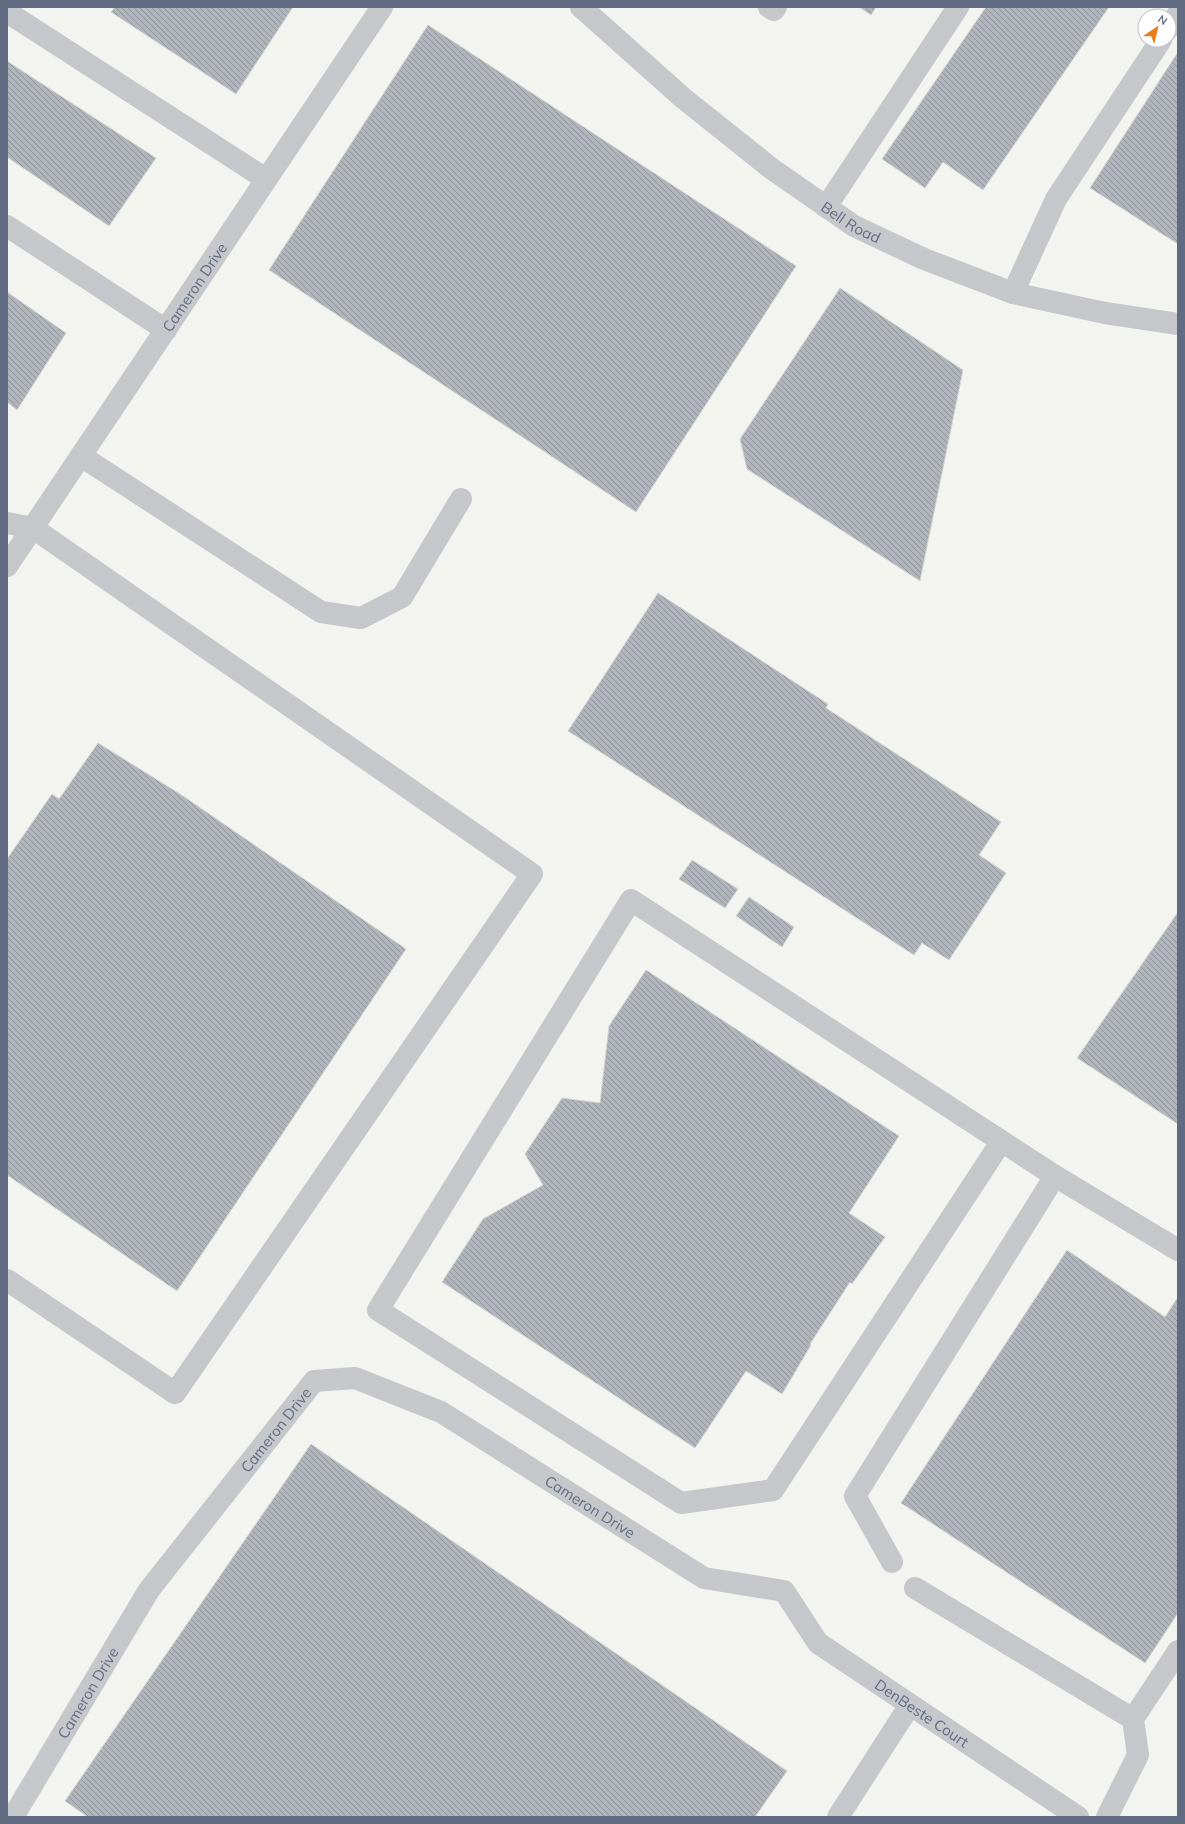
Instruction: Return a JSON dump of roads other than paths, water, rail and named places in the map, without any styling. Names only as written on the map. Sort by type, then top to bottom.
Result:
[{"type":"street","name":"Cameron Drive","points":[[7,566],[382,7]]},
{"type":"street","name":"Bell Road","points":[[581,7],[683,98],[772,169],[854,226],[924,259],[1013,293],[1105,313],[1178,324]]},
{"type":"street","points":[[769,7],[774,10],[776,7]]},
{"type":"street","points":[[826,207],[958,7]]},
{"type":"street","points":[[7,12],[266,179]]},
{"type":"street","points":[[1013,293],[1056,200],[1156,48]]},
{"type":"street","points":[[7,226],[166,330]]},
{"type":"street","points":[[81,456],[321,612],[361,618],[402,597],[461,500]]},
{"type":"street","points":[[7,523],[33,528],[532,874],[175,1393],[7,1280]]},
{"type":"street","points":[[1002,1142],[773,1490],[681,1503],[378,1310],[631,900],[1002,1142],[1178,1250]]},
{"type":"street","points":[[892,1562],[855,1496],[1056,1176]]},
{"type":"street","name":"Cameron Drive","points":[[13,1817],[149,1590],[314,1381],[355,1378],[441,1412],[704,1578],[784,1591]]},
{"type":"street","points":[[915,1588],[1133,1719]]},
{"type":"street","name":"DenBeste Court","points":[[784,1591],[818,1643],[1078,1817]]},
{"type":"street","points":[[1107,1817],[1138,1755],[1133,1719],[1178,1651]]},
{"type":"street","points":[[838,1817],[910,1705]]}]
